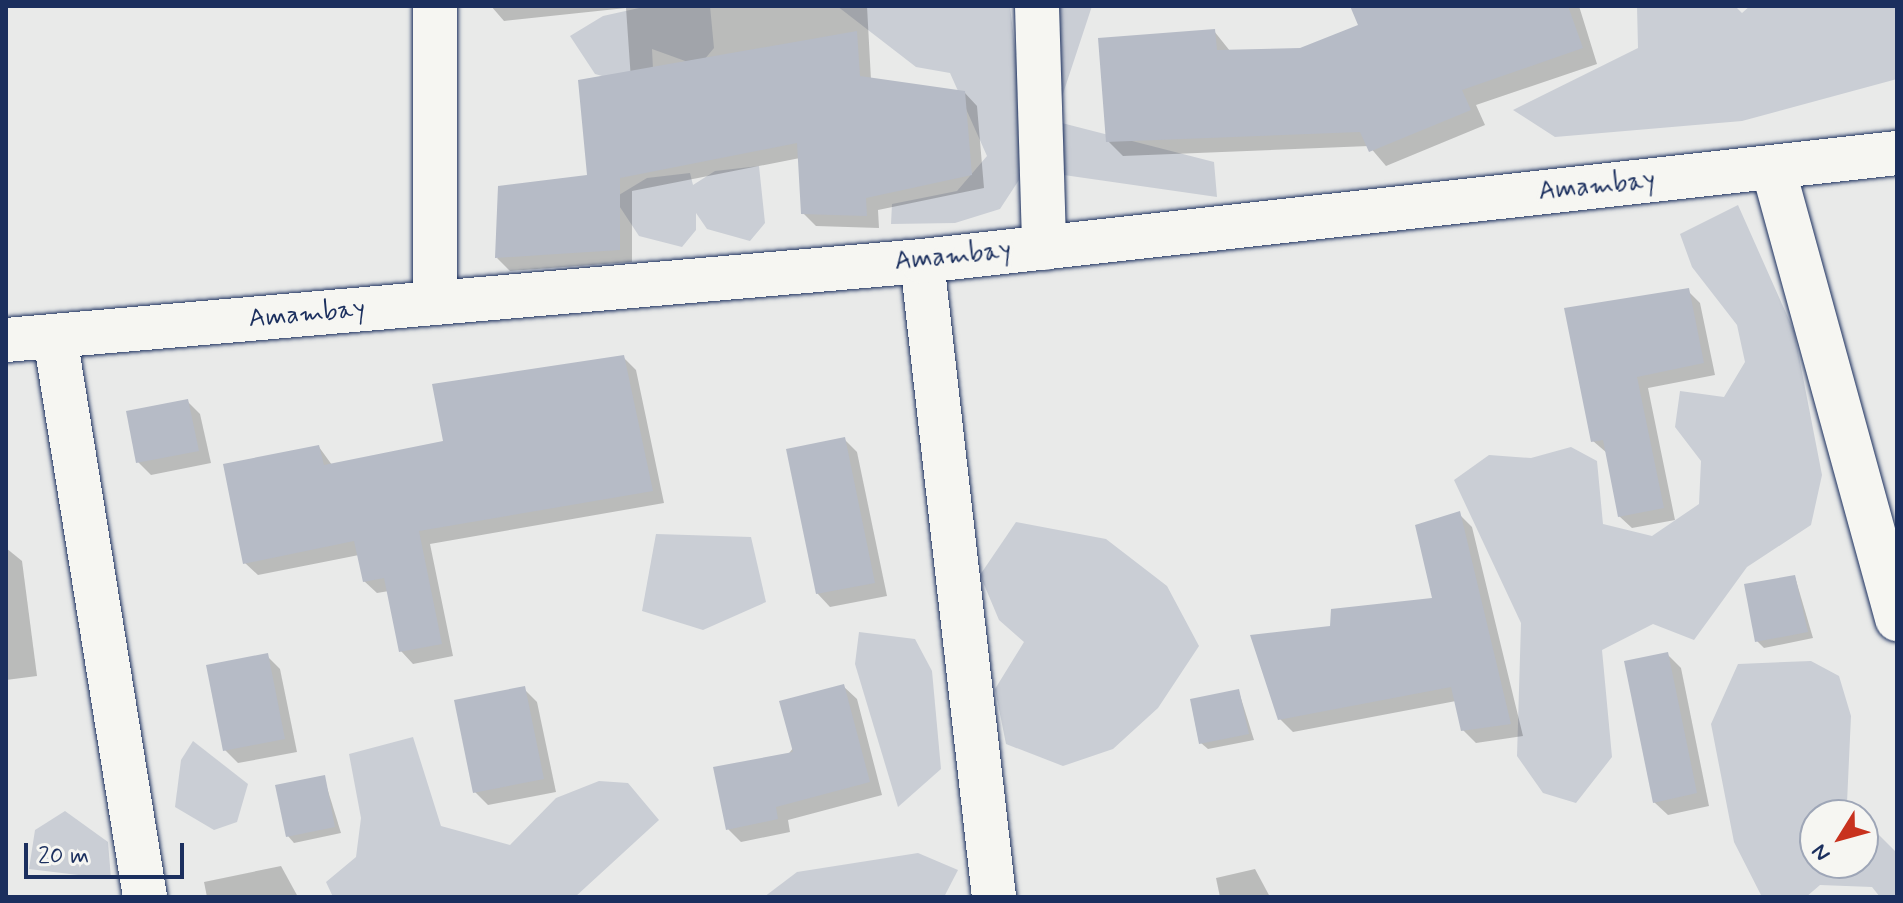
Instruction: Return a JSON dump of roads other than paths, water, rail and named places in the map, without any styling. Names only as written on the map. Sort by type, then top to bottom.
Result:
[{"type":"street","points":[[435,6],[435,303]]},
{"type":"street","points":[[1037,6],[1044,248]]},
{"type":"street","name":"Amambay","points":[[6,340],[922,261],[1897,153]]},
{"type":"street","points":[[1773,168],[1897,619]]},
{"type":"street","points":[[922,261],[994,897]]},
{"type":"street","points":[[55,337],[145,897]]}]
